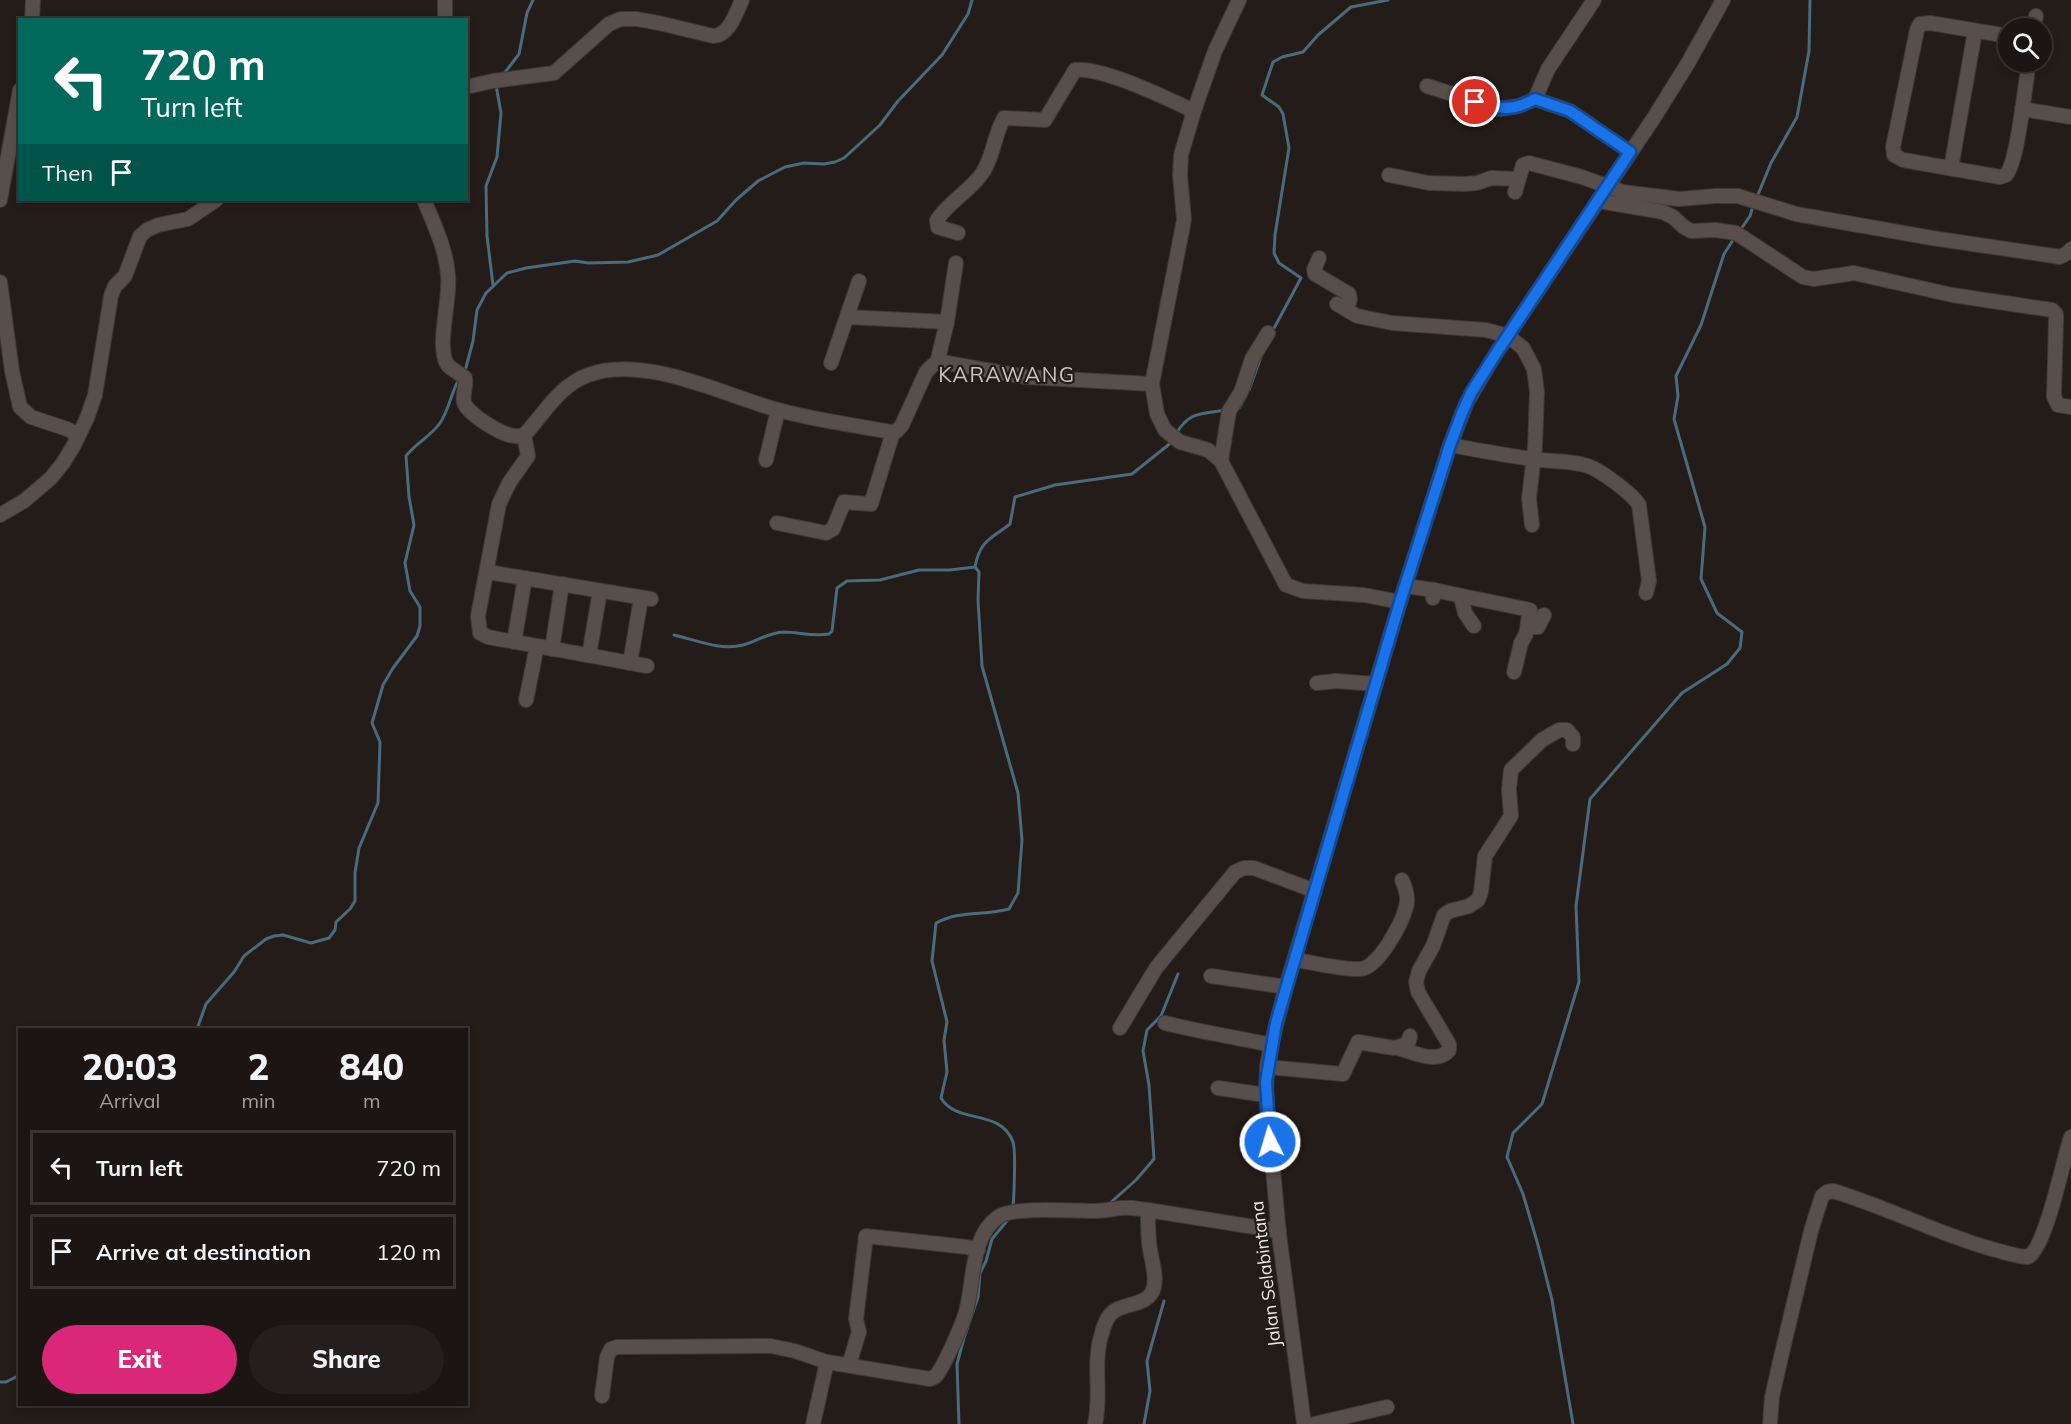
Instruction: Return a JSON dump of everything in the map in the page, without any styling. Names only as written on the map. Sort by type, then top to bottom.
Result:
[{"type":"street","points":[[32,18],[33,0]]},
{"type":"street","points":[[445,0],[445,18]]},
{"type":"street","points":[[468,87],[554,73],[609,24],[621,19],[637,19],[720,36],[742,0]]},
{"type":"street","points":[[1239,0],[1215,51],[1184,144],[1180,166],[1184,220],[1152,384],[1157,414],[1165,430],[1180,442],[1208,450],[1221,461],[1286,585],[1303,591],[1364,595],[1400,602]]},
{"type":"street","points":[[1535,99],[1548,69],[1594,0]]},
{"type":"street","name":"Jalan Selabintana","points":[[1304,1424],[1279,1230],[1266,1095],[1271,1045],[1286,987],[1400,602],[1450,445],[1471,393],[1565,249],[1608,188],[1688,63],[1723,0]]},
{"type":"street","points":[[1998,34],[1930,23],[1922,23],[1918,26],[1893,147],[1894,155],[1899,158],[1951,168],[2000,177],[2006,176],[2012,164],[2028,72]]},
{"type":"street","points":[[1951,168],[1975,31]]},
{"type":"street","points":[[958,233],[942,230],[938,227],[937,220],[982,174],[1004,118],[1045,120],[1075,70],[1087,70],[1140,86],[1194,111]]},
{"type":"street","points":[[1427,86],[1500,109],[1519,106],[1535,99],[1570,111],[1630,152]]},
{"type":"street","points":[[0,200],[18,101]]},
{"type":"street","points":[[2022,110],[2071,117]]},
{"type":"street","points":[[1389,175],[1429,183],[1465,184],[1491,178],[1516,186],[1524,163],[1529,163],[1581,177],[1623,192],[1679,199],[1721,195],[1738,196],[1806,216],[2016,252],[2060,257],[2071,249]]},
{"type":"street","points":[[0,515],[24,501],[51,478],[68,455],[87,418],[95,395],[111,296],[115,286],[125,276],[140,236],[158,225],[188,219],[215,201]]},
{"type":"street","points":[[424,201],[436,229],[448,275],[444,343],[446,360],[450,367],[465,378],[463,398],[468,409],[482,421],[506,434],[525,435],[566,388],[587,375],[611,371],[650,372],[680,378],[778,410],[893,432]]},
{"type":"street","points":[[1599,201],[1663,212],[1691,231],[1716,230],[1736,233],[1803,277],[1814,279],[1854,273],[1952,295],[2052,310],[2056,314],[2054,397],[2058,405],[2071,407]]},
{"type":"street","points":[[1319,258],[1314,270],[1315,274],[1350,294],[1342,307],[1358,315],[1392,323],[1476,328],[1508,336],[1523,348],[1536,380],[1537,392],[1535,447],[1529,498],[1532,525]]},
{"type":"street","points":[[777,523],[825,533],[832,529],[844,502],[871,504],[893,432],[904,422],[926,372],[937,363],[947,322],[956,263]]},
{"type":"street","points":[[831,363],[859,281]]},
{"type":"street","points":[[0,282],[6,372],[18,402],[23,412],[31,417],[70,430],[76,437]]},
{"type":"street","points":[[847,317],[947,322]]},
{"type":"street","points":[[1221,461],[1229,411],[1241,392],[1252,358],[1268,333]]},
{"type":"street","points":[[937,363],[955,363],[1026,377],[1152,384]]},
{"type":"street","points":[[766,460],[778,410]]},
{"type":"street","points":[[525,435],[529,454],[524,464],[508,483],[499,504],[478,616],[480,633],[488,638],[647,666]]},
{"type":"street","points":[[1450,445],[1588,466],[1607,476],[1634,497],[1639,504],[1649,581],[1646,593]]},
{"type":"street","points":[[488,572],[646,598],[630,663]]},
{"type":"street","points":[[514,642],[525,578]]},
{"type":"street","points":[[552,649],[562,584]]},
{"type":"street","points":[[1406,586],[1433,595],[1461,597],[1530,610],[1528,627],[1514,672]]},
{"type":"street","points":[[589,655],[600,591]]},
{"type":"street","points":[[1461,597],[1465,613],[1474,626]]},
{"type":"street","points":[[1528,627],[1537,627],[1544,615]]},
{"type":"street","points":[[526,700],[537,646]]},
{"type":"street","points":[[1317,683],[1336,681],[1376,684]]},
{"type":"street","points":[[1267,1067],[1344,1074],[1359,1042],[1398,1048],[1433,1057],[1445,1055],[1449,1050],[1449,1044],[1418,992],[1416,982],[1419,971],[1433,946],[1444,915],[1469,906],[1478,900],[1485,856],[1510,816],[1511,770],[1537,744],[1555,732],[1567,730],[1573,737],[1573,744]]},
{"type":"street","points":[[1120,1028],[1156,968],[1234,872],[1244,868],[1254,868],[1315,891]]},
{"type":"street","points":[[1294,960],[1360,969],[1373,964],[1381,955],[1406,908],[1406,890],[1402,880]]},
{"type":"street","points":[[1211,976],[1286,987]]},
{"type":"street","points":[[1165,1023],[1204,1034],[1219,1034],[1271,1045]]},
{"type":"street","points":[[1398,1048],[1408,1044],[1410,1036]]},
{"type":"street","points":[[1218,1088],[1266,1095]]},
{"type":"street","points":[[1770,1424],[1772,1397],[1781,1357],[1822,1196],[1833,1191],[1950,1236],[2028,1257],[2035,1251],[2049,1217],[2071,1137]]},
{"type":"street","points":[[602,1396],[607,1357],[611,1349],[617,1347],[771,1346],[827,1362],[930,1379],[936,1376],[966,1313],[978,1250],[983,1236],[1000,1215],[1010,1212],[1097,1211],[1124,1208],[1279,1230]]},
{"type":"street","points":[[1095,1424],[1098,1405],[1099,1343],[1104,1326],[1113,1311],[1138,1303],[1150,1295],[1153,1289],[1148,1210]]},
{"type":"street","points":[[849,1365],[859,1332],[856,1319],[866,1236],[978,1250]]},
{"type":"street","points":[[813,1424],[827,1362]]},
{"type":"street","points":[[1314,1424],[1387,1407]]},
{"type":"waterway","points":[[503,75],[519,54],[527,13],[533,0]]},
{"type":"waterway","points":[[465,371],[473,341],[477,310],[486,293],[507,273],[575,261],[628,262],[658,255],[717,221],[758,181],[785,167],[804,163],[824,164],[844,158],[880,125],[898,101],[942,55],[968,14],[972,0]]},
{"type":"waterway","points":[[1272,332],[1301,278],[1279,263],[1274,253],[1289,148],[1283,114],[1279,107],[1262,95],[1273,62],[1282,57],[1303,52],[1318,35],[1351,7],[1388,0]]},
{"type":"waterway","points":[[1757,197],[1771,163],[1797,117],[1809,51],[1810,0]]},
{"type":"waterway","points":[[493,285],[487,236],[486,186],[497,157],[501,113],[496,85]]},
{"type":"waterway","points":[[1739,232],[1750,216],[1753,206]]},
{"type":"waterway","points":[[1573,1424],[1552,1300],[1523,1194],[1507,1157],[1513,1133],[1542,1104],[1579,982],[1576,906],[1590,799],[1682,693],[1727,664],[1740,648],[1742,632],[1717,613],[1701,579],[1705,527],[1674,419],[1678,396],[1676,376],[1701,325],[1724,254],[1735,237]]},
{"type":"waterway","points":[[1249,390],[1262,354]]},
{"type":"waterway","points":[[197,1028],[206,1004],[234,972],[244,956],[266,939],[274,936],[283,935],[311,943],[329,938],[335,930],[336,922],[355,901],[355,873],[359,848],[378,803],[380,742],[372,723],[383,685],[417,636],[420,626],[420,607],[410,591],[405,563],[414,525],[406,456],[440,423],[459,379]]},
{"type":"waterway","points":[[1235,408],[1239,408],[1246,396]]},
{"type":"waterway","points":[[1176,434],[1191,417],[1226,410]]},
{"type":"waterway","points":[[975,567],[983,545],[1010,524],[1015,497],[1055,485],[1132,474],[1172,442]]},
{"type":"waterway","points":[[674,635],[726,647],[743,645],[767,635],[783,632],[829,634],[832,631],[837,588],[847,581],[880,580],[919,570],[975,567],[979,572],[978,600],[982,666],[1018,793],[1022,840],[1018,893],[1009,909],[954,916],[936,923],[932,961],[947,1022],[944,1040],[947,1072],[941,1098],[957,1111],[989,1120],[1007,1131],[1014,1147],[1013,1207]]},
{"type":"waterway","points":[[1109,1204],[1136,1180],[1154,1159],[1149,1085],[1143,1051],[1147,1030],[1161,1016],[1178,974]]},
{"type":"waterway","points":[[959,1424],[957,1364],[978,1297],[980,1273],[992,1239],[1010,1217]]},
{"type":"waterway","points":[[1144,1424],[1150,1391],[1147,1361],[1164,1301]]},
{"type":"waterway","points":[[0,1382],[6,1382],[18,1376]]},
{"type":"district","name":"KARAWANG","points":[[1007,375]]},
{"type":"route","points":[[1270,1142],[1266,1082],[1276,1023],[1400,602],[1450,445],[1471,393],[1630,152],[1570,111],[1547,102],[1535,99],[1505,109],[1475,102]]}]
